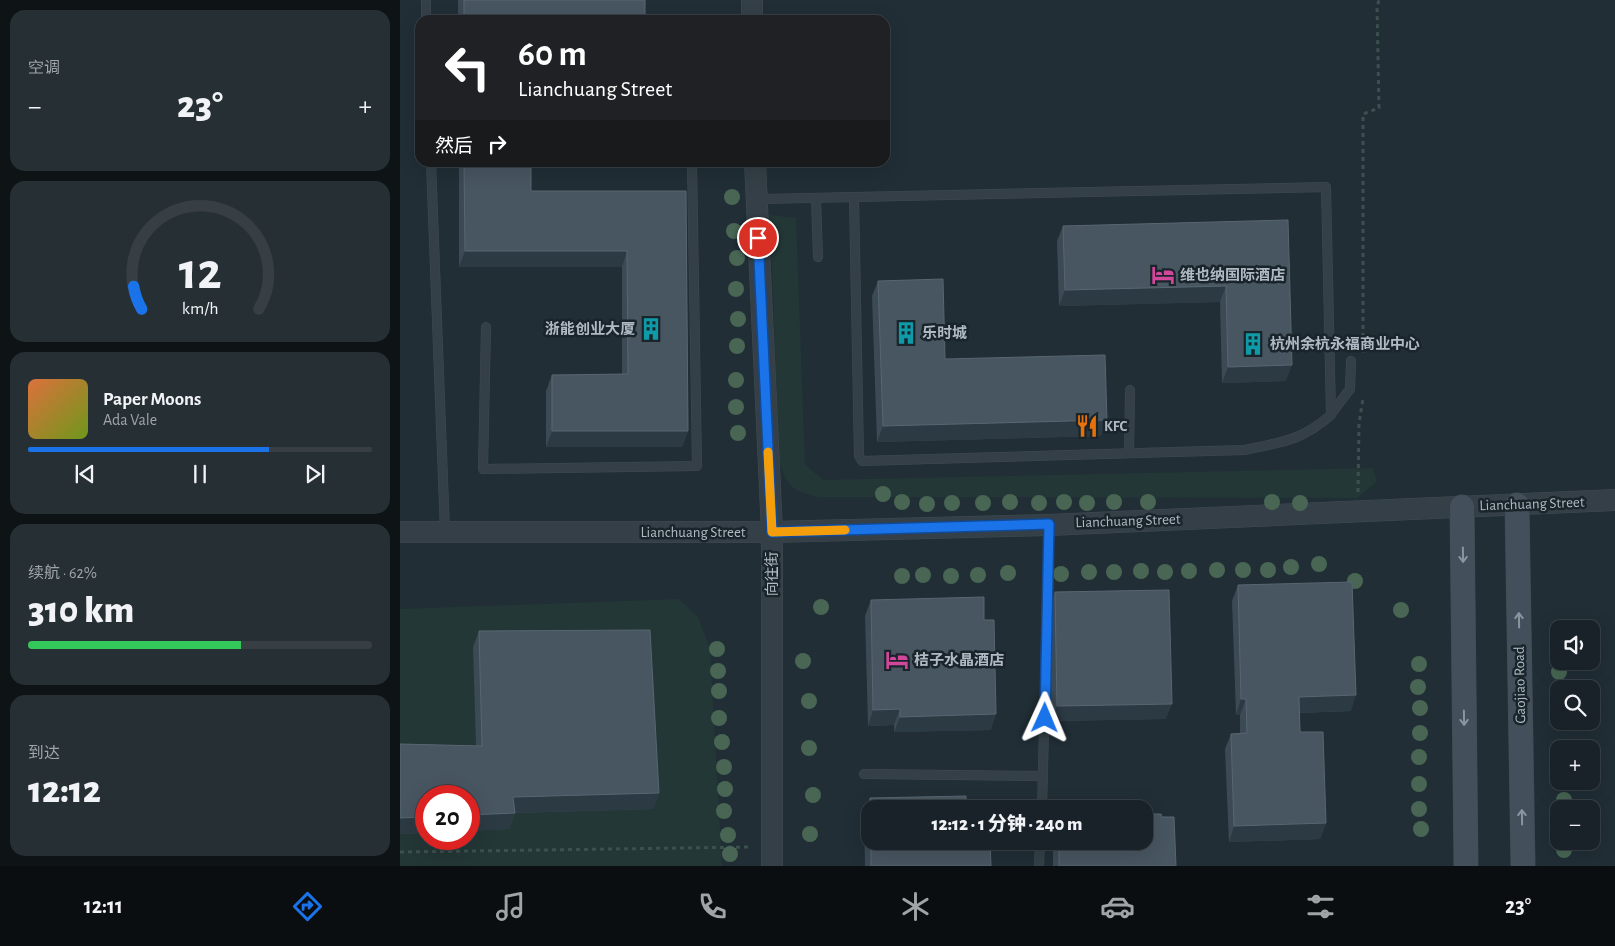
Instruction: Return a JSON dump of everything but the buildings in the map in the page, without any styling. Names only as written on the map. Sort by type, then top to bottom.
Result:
[{"type":"main road","name":"Gaojiao Road","points":[[1517,505],[1523,866]]},
{"type":"main road","points":[[1462,507],[1466,866]]},
{"type":"street","points":[[752,0],[752,15]]},
{"type":"street","name":"向往街","points":[[755,167],[772,532],[772,856]]},
{"type":"street","name":"Lianchuang Street","points":[[400,532],[772,532],[1049,524],[1615,500]]},
{"type":"lane","points":[[426,0],[426,15]]},
{"type":"lane","points":[[431,167],[445,532]]},
{"type":"lane","points":[[486,327],[484,469],[697,466],[692,167]]},
{"type":"lane","points":[[756,200],[1326,187],[1331,415]]},
{"type":"lane","points":[[816,198],[818,257]]},
{"type":"lane","points":[[854,198],[859,456],[862,461],[1244,450],[1294,440],[1316,428],[1331,415],[1350,388],[1351,361]]},
{"type":"lane","points":[[1129,453],[1130,390]]},
{"type":"lane","points":[[1042,800],[1049,524]]},
{"type":"lane","points":[[864,774],[1043,776]]},
{"type":"lane","points":[[1039,866],[1040,850]]},
{"type":"path","points":[[1363,353],[1363,114],[1379,108],[1377,7],[1379,0]]},
{"type":"path","points":[[1357,511],[1359,423],[1363,393]]},
{"type":"path","points":[[400,852],[772,856]]},
{"type":"green space","points":[[770,215],[796,218],[805,464],[823,480],[1373,468],[1377,482],[1357,498],[818,497],[796,490],[789,483],[779,462]]},
{"type":"green space","points":[[679,599],[698,617],[710,649],[722,866],[400,866],[400,609]]},
{"type":"slow traffic","points":[[768,452],[772,532],[845,530]]},
{"type":"place","name":"维也纳国际酒店","points":[[1163,275]]},
{"type":"place","name":"浙能创业大厦","points":[[651,329]]},
{"type":"place","name":"乐时城","points":[[906,333]]},
{"type":"place","name":"杭州余杭永福商业中心","points":[[1253,344]]},
{"type":"place","name":"KFC","points":[[1087,426]]},
{"type":"place","name":"桔子水晶酒店","points":[[897,660]]},
{"type":"route","points":[[758,238],[772,532],[1049,524],[1045,718]]}]
